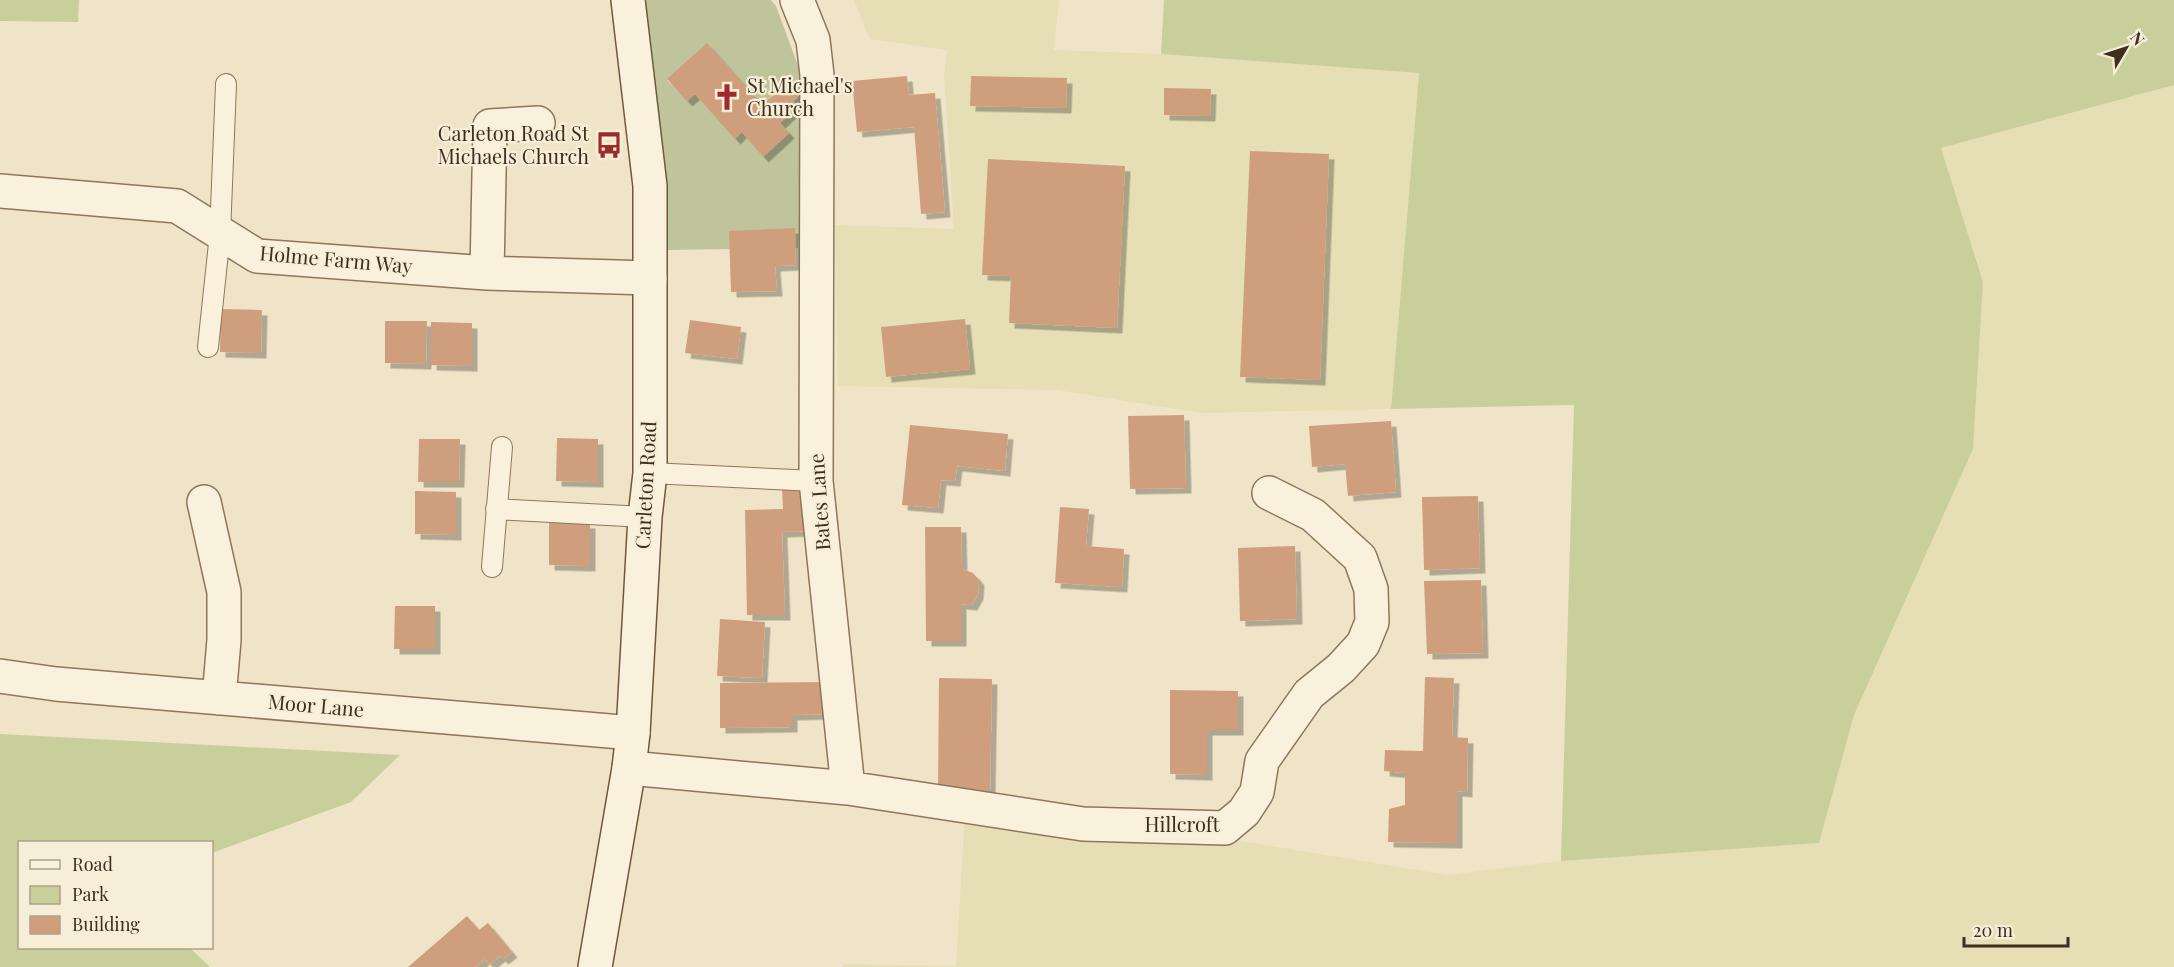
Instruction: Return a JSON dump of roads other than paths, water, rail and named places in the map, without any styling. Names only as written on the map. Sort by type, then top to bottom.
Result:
[{"type":"street","name":"Carleton Road","points":[[595,967],[633,733],[645,517],[650,472],[650,186],[627,0]]},
{"type":"street","name":"Bates Lane","points":[[796,0],[813,40],[817,75],[816,481],[848,788]]},
{"type":"street","points":[[488,273],[490,126],[538,123]]},
{"type":"street","name":"Holme Farm Way","points":[[0,191],[177,206],[256,256],[488,273],[650,278]]},
{"type":"street","name":"Hillcroft","points":[[848,788],[1083,824],[1225,828],[1244,812],[1257,792],[1262,760],[1309,694],[1341,668],[1363,644],[1372,622],[1371,589],[1360,558],[1313,515],[1269,493]]},
{"type":"street","points":[[204,502],[224,592],[224,640],[219,698]]},
{"type":"street","name":"Moor Lane","points":[[0,676],[56,684],[633,733]]},
{"type":"street","points":[[629,768],[848,788]]},
{"type":"lane","points":[[208,347],[220,234],[226,84]]},
{"type":"lane","points":[[492,567],[502,447]]},
{"type":"lane","points":[[650,472],[816,481]]},
{"type":"lane","points":[[496,508],[645,517]]},
{"type":"place","name":"St Michael's Church","points":[[727,97]]},
{"type":"place","name":"Carleton Road St Michaels Church","points":[[609,145]]}]
